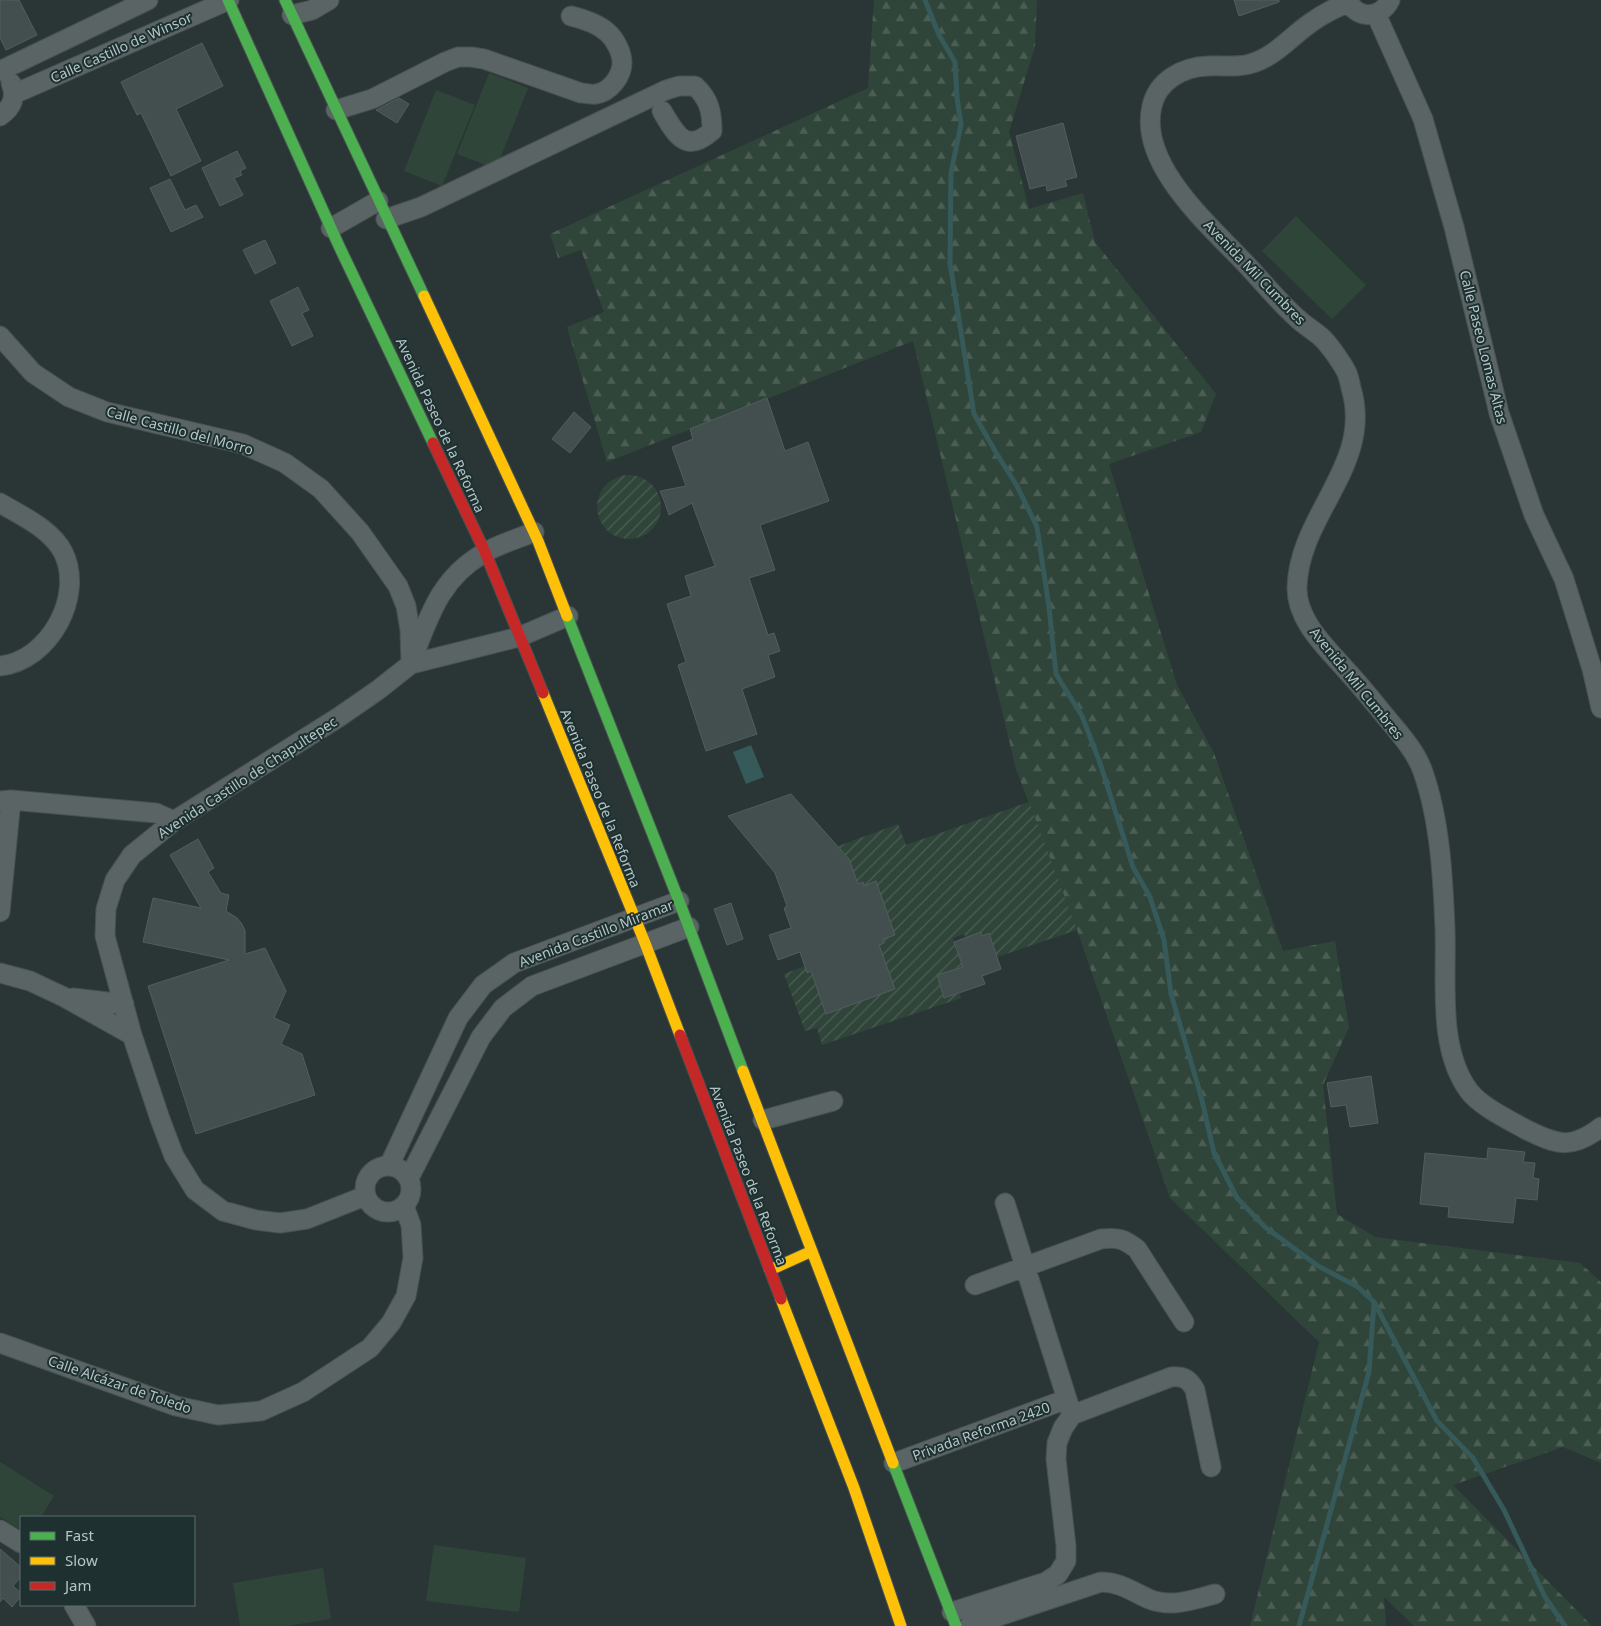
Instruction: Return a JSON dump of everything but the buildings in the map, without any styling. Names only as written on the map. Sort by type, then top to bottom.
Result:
[{"type":"main road","name":"Avenida Paseo de la Reforma","points":[[228,0],[331,228],[485,552],[645,944],[854,1488],[901,1626]]},
{"type":"main road","points":[[289,8],[534,532],[679,901],[954,1619]]},
{"type":"main road","points":[[770,1270],[812,1251]]},
{"type":"street","name":"Calle Castillo de Winsor","points":[[0,71],[148,0]]},
{"type":"street","name":"Calle Castillo de Winsor","points":[[14,94],[228,0]]},
{"type":"street","points":[[289,8],[312,10],[329,0]]},
{"type":"street","points":[[1348,1],[1352,8],[1363,15],[1376,14],[1384,10],[1390,0]]},
{"type":"street","name":"Avenida Mil Cumbres","points":[[1348,1],[1328,11],[1276,51],[1252,64],[1206,66],[1184,70],[1171,76],[1160,88],[1152,105],[1150,122],[1153,140],[1160,161],[1174,185],[1192,208],[1296,318],[1324,339],[1347,373],[1356,406],[1355,437],[1344,467],[1309,534],[1301,559],[1297,590],[1301,609],[1315,635],[1403,737],[1424,774],[1431,796],[1441,863],[1445,928],[1446,1020],[1454,1064],[1470,1093],[1502,1117],[1546,1139],[1566,1143],[1586,1138],[1601,1127]]},
{"type":"street","name":"Calle Paseo Lomas Altas","points":[[1376,14],[1423,119],[1454,227],[1499,413],[1534,515],[1564,579],[1592,669],[1601,708]]},
{"type":"street","points":[[336,110],[372,98],[458,57],[484,59],[581,93],[596,94],[607,90],[616,80],[622,63],[618,46],[607,32],[587,20],[571,16]]},
{"type":"street","points":[[0,71],[7,76],[12,84],[14,94],[12,104],[7,112],[0,116]]},
{"type":"street","points":[[386,219],[421,207],[666,90],[679,86],[695,86],[705,96],[712,117],[712,131],[697,141],[684,140],[674,130],[662,111]]},
{"type":"street","points":[[331,228],[378,201]]},
{"type":"street","name":"Calle Castillo del Morro","points":[[0,336],[33,373],[69,397],[106,412],[243,444],[284,463],[321,489],[360,532],[398,586],[406,606],[411,664]]},
{"type":"street","points":[[0,503],[28,519],[48,534],[62,552],[69,573],[68,600],[57,626],[44,644],[26,657],[6,666],[0,666]]},
{"type":"street","points":[[411,664],[432,609],[439,596],[458,572],[485,552],[534,532]]},
{"type":"street","name":"Avenida Castillo de Chapultepec","points":[[365,1196],[307,1219],[280,1224],[223,1211],[195,1190],[174,1156],[160,1119],[132,1035],[105,936],[106,909],[115,880],[132,855],[174,821],[338,717],[378,690],[411,664],[519,636],[568,616]]},
{"type":"street","points":[[0,912],[6,800],[156,813],[174,821]]},
{"type":"street","name":"Avenida Castillo Miramar","points":[[389,1166],[458,1018],[483,985],[514,963],[679,901]]},
{"type":"street","name":"Avenida Castillo Miramar","points":[[409,1178],[480,1037],[503,1008],[532,986],[689,927]]},
{"type":"street","points":[[0,973],[30,981],[64,997],[132,1035]]},
{"type":"street","points":[[64,997],[124,1004]]},
{"type":"street","points":[[763,1120],[833,1100]]},
{"type":"street","points":[[389,1166],[401,1169],[409,1178],[412,1191],[409,1199],[404,1206],[396,1211],[387,1213],[378,1211],[370,1205],[365,1196],[368,1176],[374,1170],[381,1167],[389,1166]]},
{"type":"street","name":"Privada Reforma 2420","points":[[894,1463],[1070,1407],[1005,1203]]},
{"type":"street","name":"Calle Alcázar de Toledo","points":[[0,1343],[176,1406],[218,1415],[261,1411],[303,1392],[370,1348],[391,1323],[406,1296],[413,1258],[412,1225],[404,1206]]},
{"type":"street","points":[[975,1284],[1101,1239],[1114,1238],[1127,1241],[1137,1249],[1184,1322]]},
{"type":"street","points":[[954,1619],[1046,1582],[1058,1574],[1066,1561],[1056,1459],[1057,1443],[1070,1407],[1171,1377],[1181,1376],[1190,1381],[1195,1390],[1211,1467]]},
{"type":"street","points":[[0,1530],[20,1542]]},
{"type":"street","points":[[969,1626],[1101,1582],[1112,1582],[1122,1585],[1150,1599],[1162,1602],[1186,1602],[1215,1594]]},
{"type":"street","points":[[75,1606],[86,1626]]},
{"type":"green space","points":[[874,0],[1037,0],[1035,46],[1009,132],[1029,209],[1083,193],[1095,242],[1216,394],[1201,432],[1109,464],[1177,685],[1214,753],[1283,951],[1335,941],[1349,1027],[1323,1085],[1337,1214],[1375,1237],[1580,1263],[1601,1282],[1601,1463],[1563,1447],[1453,1485],[1592,1626],[1414,1626],[1384,1597],[1386,1626],[1250,1626],[1319,1342],[1170,1198],[1077,930],[1016,769],[913,341],[607,462],[567,327],[604,312],[581,250],[558,258],[550,234],[868,88]]},
{"type":"green space","points":[[489,73],[528,88],[496,169],[457,154]]},
{"type":"green space","points":[[436,90],[475,105],[442,186],[404,171]]},
{"type":"green space","points":[[1296,216],[1366,285],[1332,319],[1262,251]]},
{"type":"green space","points":[[629,475],[647,481],[655,489],[661,507],[655,525],[647,533],[629,539],[611,533],[603,525],[597,507],[603,489],[611,481]]},
{"type":"green space","points":[[1029,802],[1077,930],[997,957],[989,933],[967,941],[964,934],[953,938],[966,975],[954,979],[950,971],[937,976],[944,997],[959,993],[961,998],[822,1045],[817,1028],[805,1031],[784,974],[805,966],[807,972],[811,971],[826,1014],[895,989],[879,945],[884,943],[883,939],[894,935],[876,882],[864,886],[863,882],[858,884],[849,859],[830,849],[898,824],[906,845]]},
{"type":"green space","points":[[0,1462],[54,1496],[42,1516],[20,1516],[20,1529],[0,1517]]},
{"type":"green space","points":[[434,1545],[526,1558],[519,1612],[426,1601]]},
{"type":"green space","points":[[323,1568],[331,1619],[287,1626],[240,1626],[233,1583]]},
{"type":"water","points":[[751,745],[764,777],[746,784],[733,752]]},
{"type":"waterway","points":[[925,0],[939,35],[955,62],[961,124],[951,173],[950,263],[974,414],[1017,486],[1037,527],[1049,607],[1056,674],[1082,716],[1100,763],[1133,867],[1150,897],[1164,940],[1171,994],[1201,1096],[1214,1153],[1237,1198],[1265,1227],[1318,1266],[1358,1287],[1374,1302],[1437,1421],[1473,1458],[1504,1510],[1545,1597],[1565,1626]]},
{"type":"waterway","points":[[1299,1626],[1369,1372],[1374,1303]]},
{"type":"traffic: fast","points":[[228,0],[339,246],[433,443]]},
{"type":"traffic: fast","points":[[285,0],[424,296]]},
{"type":"traffic: fast","points":[[567,616],[679,901],[743,1071]]},
{"type":"traffic: fast","points":[[893,1463],[956,1626]]},
{"type":"traffic: slow","points":[[424,296],[538,541],[567,616]]},
{"type":"traffic: slow","points":[[543,693],[645,943],[680,1035]]},
{"type":"traffic: slow","points":[[743,1071],[893,1463]]},
{"type":"traffic: slow","points":[[770,1270],[812,1251]]},
{"type":"traffic: slow","points":[[781,1299],[854,1488],[901,1626]]},
{"type":"traffic: jam","points":[[433,443],[485,552],[543,693]]},
{"type":"traffic: jam","points":[[680,1035],[781,1299]]}]
